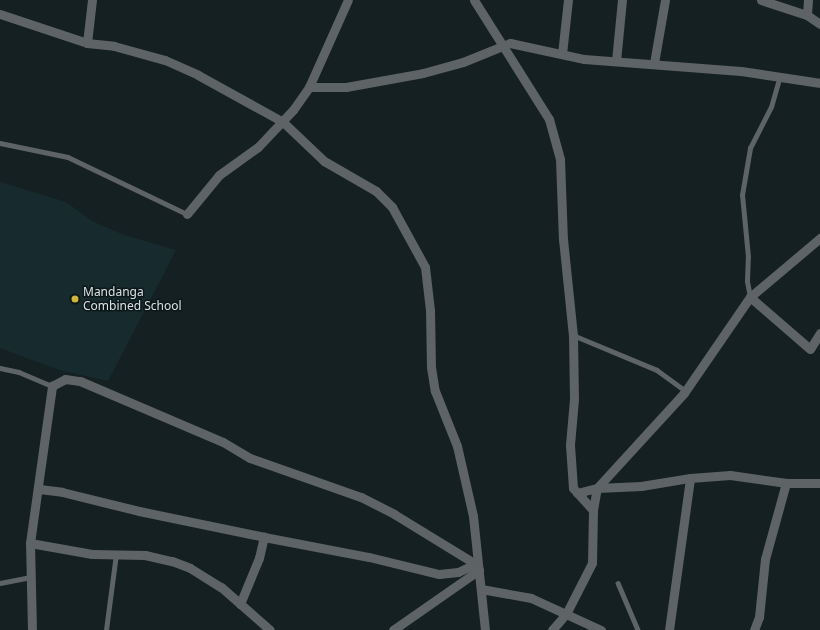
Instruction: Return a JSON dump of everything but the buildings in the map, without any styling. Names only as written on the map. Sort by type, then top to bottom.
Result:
[{"type":"street","points":[[87,43],[92,0]]},
{"type":"street","points":[[187,214],[219,175],[258,147],[283,122],[309,87],[348,0]]},
{"type":"street","points":[[474,0],[549,119],[560,159],[563,239],[573,335],[574,399],[570,445],[573,488],[593,510]]},
{"type":"street","points":[[562,54],[568,0]]},
{"type":"street","points":[[616,62],[622,0]]},
{"type":"street","points":[[654,63],[665,0]]},
{"type":"street","points":[[761,0],[806,14],[820,24]]},
{"type":"street","points":[[806,14],[808,0]]},
{"type":"street","points":[[0,14],[87,43],[114,46],[165,60],[248,100],[283,122],[324,161],[376,191],[392,207],[425,267],[430,310],[431,367],[435,391],[457,446],[473,516],[485,630]]},
{"type":"street","points":[[309,87],[346,87],[423,73],[476,57],[503,44],[510,43],[562,54],[616,62],[654,63],[780,76],[820,83]]},
{"type":"street","points":[[552,630],[566,614],[592,563],[593,510],[597,488],[686,391],[750,296],[820,238]]},
{"type":"street","points":[[750,296],[810,349],[820,333]]},
{"type":"street","points":[[32,630],[30,543],[52,386],[65,379],[80,381],[223,442],[250,458],[342,490],[394,514],[477,565]]},
{"type":"street","points":[[577,493],[597,488],[641,486],[690,478],[730,476],[820,484]]},
{"type":"street","points":[[669,630],[690,478]]},
{"type":"street","points":[[754,630],[759,617],[765,559],[786,482]]},
{"type":"street","points":[[38,489],[62,492],[139,511],[369,557],[439,574],[458,572],[477,565]]},
{"type":"street","points":[[240,604],[259,558],[264,537]]},
{"type":"street","points":[[30,543],[92,554],[145,555],[190,568],[221,587],[270,630]]},
{"type":"street","points":[[393,630],[477,565]]},
{"type":"street","points":[[481,589],[531,598],[601,630]]},
{"type":"lane","points":[[750,296],[747,281],[748,257],[742,195],[750,148],[771,107],[780,76]]},
{"type":"lane","points":[[0,143],[68,157],[187,214]]},
{"type":"lane","points":[[573,335],[657,370],[686,391]]},
{"type":"lane","points":[[0,368],[19,372],[52,386]]},
{"type":"lane","points":[[106,630],[116,554]]},
{"type":"lane","points":[[0,583],[30,577]]},
{"type":"lane","points":[[618,583],[638,630]]},
{"type":"shaded area","name":"Mandanga Combined School","points":[[0,182],[66,202],[92,221],[124,235],[176,250],[108,381],[59,370],[0,348]]},
{"type":"place","name":"Mandanga Combined School","points":[[75,299]]}]
